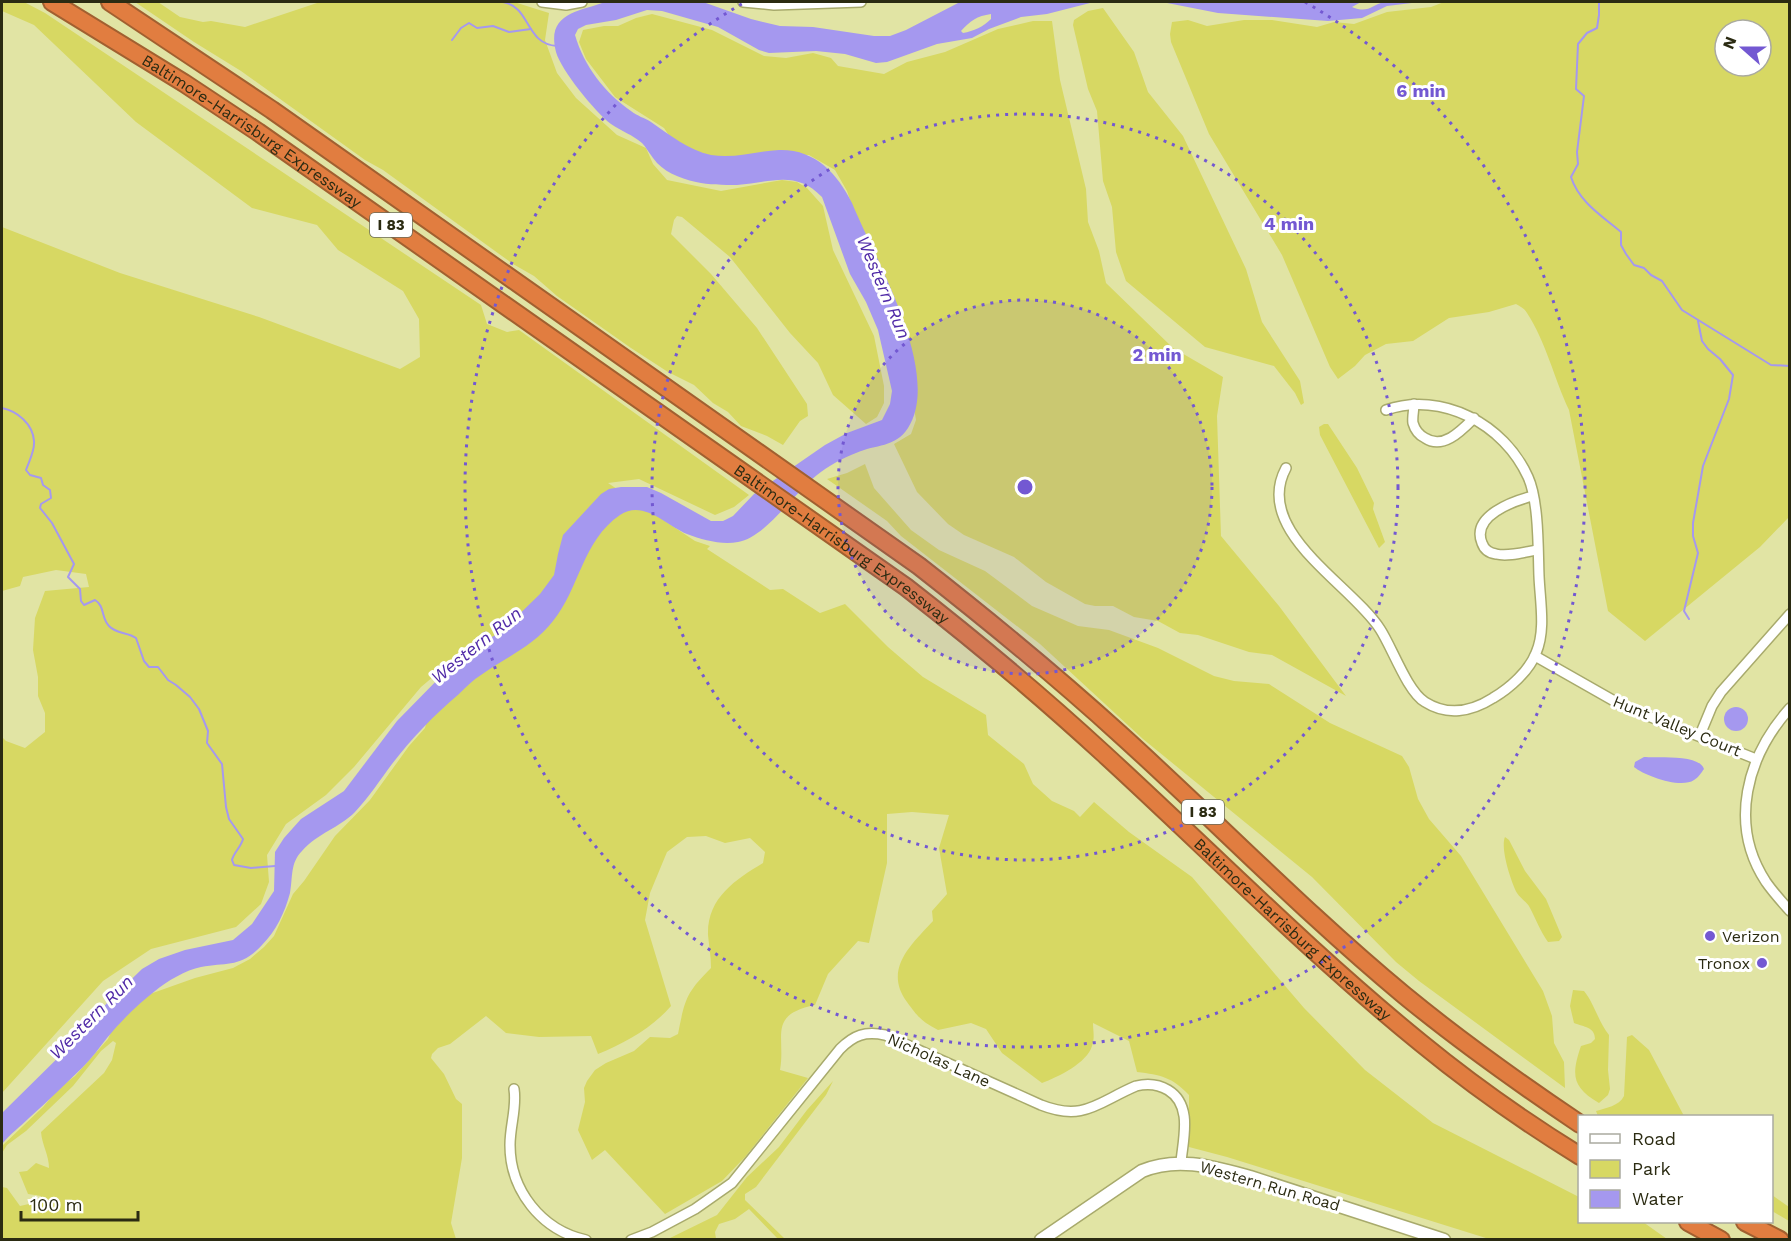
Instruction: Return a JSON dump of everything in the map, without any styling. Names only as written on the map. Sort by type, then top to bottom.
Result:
[{"type":"highway","name":"Baltimore-Harrisburg Expressway","points":[[52,2],[184,83],[258,132],[906,588],[1023,682],[1105,755],[1300,937],[1422,1045],[1578,1155]]},
{"type":"highway","name":"Baltimore-Harrisburg Expressway","points":[[110,2],[245,92],[826,499],[919,567],[1033,658],[1121,735],[1317,919],[1405,996],[1489,1061],[1578,1123]]},
{"type":"highway","points":[[1692,1223],[1721,1239]]},
{"type":"highway","points":[[1749,1223],[1780,1239]]},
{"type":"street","points":[[542,2],[566,5],[582,2]]},
{"type":"street","points":[[742,2],[774,5],[861,2]]},
{"type":"street","points":[[1286,468],[1279,481],[1279,496],[1282,512],[1293,533],[1311,559],[1361,604],[1380,628],[1408,681],[1423,701],[1441,710],[1454,712],[1470,709],[1491,700],[1522,674],[1535,656],[1540,642],[1537,550],[1533,496],[1529,479],[1518,459],[1503,441],[1487,426],[1474,418],[1432,405],[1402,404],[1386,410]]},
{"type":"street","points":[[1414,404],[1413,424],[1419,434],[1431,442],[1440,443],[1451,437],[1474,418]]},
{"type":"street","points":[[1533,496],[1513,502],[1486,519],[1480,532],[1485,549],[1491,553],[1499,555],[1537,550]]},
{"type":"street","points":[[1700,735],[1712,706],[1722,692],[1790,614]]},
{"type":"street","name":"Hunt Valley Court","points":[[1535,656],[1623,706],[1756,759]]},
{"type":"street","points":[[1790,708],[1770,732],[1756,759],[1748,784],[1746,803],[1747,832],[1753,855],[1762,875],[1790,911]]},
{"type":"street","name":"Nicholas Lane","points":[[632,1239],[652,1232],[695,1209],[732,1183],[840,1049],[850,1039],[861,1033],[885,1035],[1054,1110],[1080,1112],[1136,1086],[1144,1084],[1163,1087],[1180,1101],[1184,1111],[1181,1162]]},
{"type":"street","points":[[514,1089],[516,1101],[510,1161],[516,1182],[527,1201],[541,1217],[558,1229],[586,1239]]},
{"type":"street","name":"Western Run Road","points":[[1041,1239],[1142,1171],[1156,1165],[1181,1162],[1250,1177],[1444,1239]]},
{"type":"green space","points":[[2,2],[24,2],[45,13],[481,305],[487,324],[507,332],[519,330],[749,495],[734,507],[715,515],[639,479],[608,483],[695,541],[710,546],[707,549],[770,590],[783,589],[820,613],[845,604],[888,647],[923,677],[986,715],[988,735],[1024,764],[1033,784],[1052,801],[1074,811],[1080,817],[1094,802],[1129,832],[1192,877],[1304,1008],[1365,1070],[1433,1123],[1578,1196],[1578,1223],[1644,1223],[1667,1239],[1489,1239],[1189,1147],[1189,1095],[1166,1078],[1137,1072],[1129,1041],[1093,1023],[1093,1043],[1084,1058],[1064,1073],[1042,1083],[1002,1053],[986,1029],[971,1023],[938,1030],[932,1027],[920,1018],[907,1002],[900,990],[898,979],[903,958],[916,939],[933,921],[932,911],[947,894],[939,848],[949,815],[912,812],[887,814],[887,863],[869,943],[858,941],[828,974],[815,1005],[800,1009],[784,1021],[780,1070],[808,1078],[745,1157],[722,1181],[665,1214],[605,1150],[592,1160],[578,1130],[585,1102],[584,1088],[595,1070],[634,1051],[650,1037],[670,1038],[678,1034],[691,991],[711,968],[708,935],[712,911],[718,900],[733,883],[763,863],[765,852],[750,838],[725,843],[706,836],[687,837],[667,852],[650,893],[645,920],[671,1006],[647,1028],[598,1054],[591,1036],[539,1037],[506,1033],[486,1016],[450,1044],[438,1048],[432,1054],[431,1058],[444,1074],[456,1099],[462,1104],[462,1158],[451,1223],[456,1239],[2,1239],[2,1187],[7,1188],[20,1206],[42,1201],[41,1196],[28,1194],[19,1172],[27,1171],[36,1163],[49,1168],[41,1132],[104,1073],[112,1060],[116,1043],[113,1041],[101,1051],[73,1086],[26,1131],[7,1145],[2,1153],[2,1146],[43,1107],[59,1088],[75,1076],[108,1039],[114,1025],[150,994],[195,978],[233,968],[250,959],[264,947],[274,936],[293,894],[335,836],[370,800],[425,728],[440,671],[421,687],[354,767],[326,795],[286,824],[267,855],[269,882],[261,904],[236,927],[151,949],[103,981],[2,1093],[2,737],[6,741],[25,748],[45,732],[45,713],[38,696],[38,677],[33,650],[35,618],[45,591],[89,587],[86,574],[56,570],[23,577],[20,586],[2,591],[2,227],[120,273],[259,317],[400,369],[420,357],[419,319],[403,291],[338,250],[317,225],[252,208],[136,122],[34,25],[2,11]]},
{"type":"green space","points":[[135,2],[158,2],[180,17],[245,27],[320,2],[514,2],[549,13],[545,40],[557,73],[576,98],[617,135],[646,148],[653,164],[667,180],[721,191],[782,180],[797,182],[807,188],[823,206],[833,250],[874,336],[884,386],[884,403],[877,417],[866,424],[833,395],[818,363],[790,333],[730,257],[682,217],[677,216],[674,220],[671,234],[711,274],[757,328],[807,404],[808,416],[800,421],[783,445],[741,426],[728,412],[713,403],[694,385],[668,372],[631,348],[557,296],[534,276],[513,264],[383,170],[365,160],[241,71]]},
{"type":"green space","points":[[1444,2],[1789,2],[1789,517],[1760,547],[1645,641],[1608,611],[1569,410],[1534,324],[1523,308],[1516,304],[1489,312],[1449,318],[1413,341],[1386,344],[1365,355],[1338,379],[1330,367],[1282,255],[1209,134],[1171,42],[1170,34],[1172,22],[1188,20],[1207,26],[1244,20],[1272,20],[1317,27],[1334,22],[1354,24],[1387,12],[1431,7]]},
{"type":"green space","points":[[1103,8],[1134,52],[1148,92],[1183,136],[1246,269],[1262,322],[1300,381],[1304,403],[1301,405],[1295,393],[1274,366],[1205,347],[1126,281],[1116,252],[1112,207],[1103,181],[1097,111],[1088,89],[1073,25],[1074,20],[1088,11]]},
{"type":"green space","points":[[652,14],[712,30],[764,56],[786,58],[813,53],[831,58],[838,66],[884,74],[907,62],[945,52],[998,29],[1033,21],[1052,21],[1060,80],[1086,189],[1088,222],[1099,251],[1106,283],[1173,348],[1223,377],[1217,416],[1221,536],[1279,606],[1346,696],[1272,655],[1249,652],[1198,635],[1180,633],[1158,621],[1134,617],[1113,606],[1085,604],[1046,582],[1014,557],[964,535],[948,524],[917,492],[894,444],[911,434],[916,420],[907,366],[847,191],[835,170],[809,155],[762,154],[723,159],[676,146],[664,128],[615,97],[586,59],[579,42],[583,30],[618,26]]},
{"type":"green space","points":[[1328,424],[1357,468],[1374,503],[1373,509],[1385,542],[1379,548],[1320,435],[1319,427]]},
{"type":"green space","points":[[865,464],[874,488],[911,530],[939,550],[985,571],[1032,606],[1078,626],[1109,630],[1158,648],[1214,676],[1234,681],[1269,684],[1330,723],[1402,756],[1409,767],[1418,799],[1429,819],[1461,856],[1543,991],[1552,1016],[1554,1043],[1564,1062],[1565,1088],[1419,981],[1396,962],[1312,877],[1143,739],[1040,644],[901,536],[887,521],[827,479]]},
{"type":"green space","points":[[1505,837],[1509,840],[1525,871],[1546,899],[1562,937],[1559,941],[1548,942],[1529,906],[1517,893],[1505,857]]},
{"type":"green space","points":[[1573,990],[1584,991],[1609,1035],[1610,1089],[1608,1095],[1599,1103],[1583,1091],[1576,1079],[1576,1065],[1581,1046],[1591,1043],[1595,1035],[1591,1030],[1574,1023],[1570,1006]]},
{"type":"green space","points":[[1632,1035],[1649,1050],[1683,1115],[1598,1115],[1596,1111],[1616,1104],[1624,1096],[1627,1037]]},
{"type":"green space","points":[[833,1081],[826,1095],[756,1187],[745,1194],[745,1200],[785,1239],[778,1239],[749,1209],[735,1219],[719,1224],[715,1232],[716,1239],[668,1239],[717,1215],[747,1177],[779,1147]]},
{"type":"green space","points":[[1773,1196],[1789,1207],[1789,1221],[1773,1212]]},
{"type":"water","points":[[1388,1],[1420,2],[1387,6],[1362,18],[1328,21],[1218,13],[1162,2],[1361,2],[1352,7],[1362,10]]},
{"type":"water","name":"Western Run","points":[[605,2],[703,2],[751,19],[780,26],[813,27],[874,36],[890,36],[960,2],[1094,2],[1047,14],[1021,17],[972,38],[937,44],[887,62],[876,63],[845,54],[816,51],[769,53],[759,50],[718,27],[662,11],[647,10],[578,29],[575,35],[579,46],[590,68],[604,87],[633,113],[687,146],[703,153],[720,156],[779,150],[792,151],[814,158],[832,173],[852,203],[889,283],[911,347],[917,377],[917,405],[908,428],[891,442],[863,450],[826,468],[808,483],[769,524],[748,539],[732,543],[706,540],[687,534],[646,512],[637,510],[620,515],[597,538],[570,594],[546,630],[470,684],[415,736],[355,812],[308,845],[298,856],[295,860],[290,893],[285,907],[267,940],[241,961],[195,968],[160,987],[142,1001],[83,1067],[2,1144],[2,1113],[77,1039],[107,1003],[142,969],[159,959],[185,950],[233,940],[252,924],[274,891],[275,852],[284,838],[301,819],[344,791],[397,721],[447,670],[470,650],[502,631],[540,594],[554,575],[563,535],[601,494],[609,489],[621,487],[647,487],[711,521],[723,521],[733,516],[754,494],[825,445],[847,433],[882,420],[890,404],[892,391],[878,330],[850,274],[822,197],[812,188],[792,180],[737,185],[711,184],[684,179],[662,167],[642,143],[611,124],[571,80],[559,60],[554,39],[556,29],[567,16]],"holes":[[[991,14],[991,19],[975,30],[963,33],[961,31],[978,18]]]},
{"type":"water","points":[[1736,707],[1744,711],[1748,719],[1744,727],[1736,731],[1728,727],[1724,719],[1728,711]]},
{"type":"water","points":[[1644,757],[1687,759],[1701,764],[1704,769],[1694,780],[1681,783],[1672,782],[1646,774],[1634,767],[1635,762]]},
{"type":"waterway","points":[[503,2],[519,11],[539,39],[557,46]]},
{"type":"waterway","points":[[1599,2],[1597,28],[1587,33],[1578,44],[1576,89],[1584,96],[1577,152],[1578,164],[1571,177],[1575,186],[1585,201],[1621,232],[1621,245],[1634,265],[1644,268],[1662,281],[1682,310],[1771,365],[1790,366]]},
{"type":"waterway","points":[[452,40],[461,28],[469,23],[477,28],[493,26],[509,32],[531,29]]},
{"type":"waterway","points":[[1689,619],[1684,611],[1698,553],[1693,536],[1693,523],[1703,466],[1729,399],[1733,375],[1702,341],[1698,321]]},
{"type":"waterway","points":[[2,408],[18,415],[31,429],[34,445],[26,470],[30,475],[41,478],[43,485],[50,490],[51,498],[41,504],[40,508],[52,523],[74,564],[68,577],[80,589],[81,601],[84,605],[95,600],[102,609],[109,626],[136,638],[144,661],[149,667],[158,667],[168,680],[190,697],[199,709],[208,731],[207,743],[222,764],[229,819],[243,839],[233,857],[234,865],[251,868],[275,866]]},
{"type":"place","name":"Verizon","points":[[1710,936]]},
{"type":"place","name":"Tronox","points":[[1762,963]]}]
